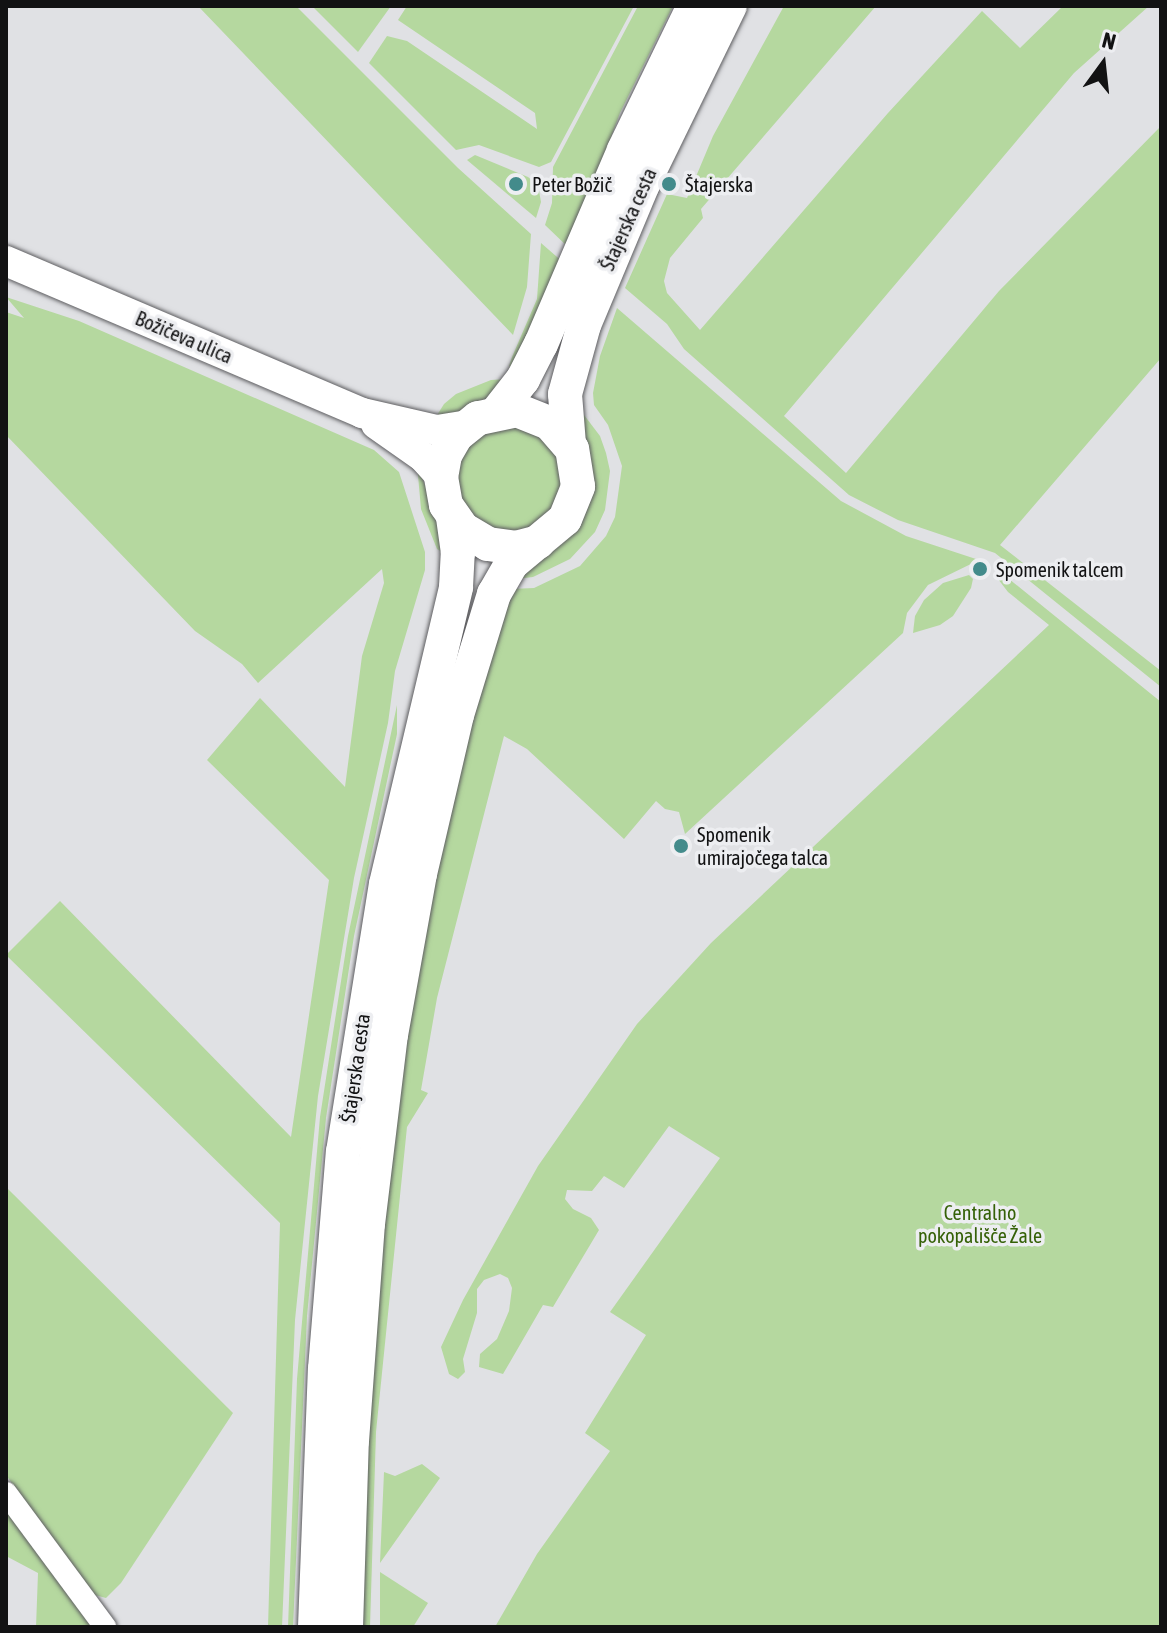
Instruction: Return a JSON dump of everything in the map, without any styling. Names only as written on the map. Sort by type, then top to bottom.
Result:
[{"type":"main road","name":"Štajerska cesta","points":[[467,425],[498,411],[513,395],[537,354],[630,137],[694,6]]},
{"type":"main road","name":"Štajerska cesta","points":[[346,1627],[363,1278],[378,1129],[400,981],[438,794],[482,627],[505,573],[561,525],[576,499],[578,470],[569,444],[565,394],[584,325],[643,184],[730,6]]},
{"type":"main road","points":[[498,411],[517,410],[536,416],[555,427],[569,444]]},
{"type":"main road","points":[[441,477],[449,448],[467,425]]},
{"type":"main road","name":"Štajerska cesta","points":[[315,1627],[325,1369],[343,1152],[386,884],[456,587],[458,553],[453,518],[444,498],[441,477]]},
{"type":"main road","points":[[453,518],[469,534],[488,544],[516,548],[538,542]]},
{"type":"street","name":"Božičeva ulica","points":[[6,261],[362,413],[437,430],[467,425]]},
{"type":"street","name":"Božičeva ulica","points":[[362,413],[423,457],[441,477]]},
{"type":"street","points":[[6,1493],[105,1627]]},
{"type":"green space","points":[[198,6],[296,6],[458,168],[531,234],[527,287],[513,335]]},
{"type":"green space","points":[[312,6],[391,6],[358,52]]},
{"type":"green space","points":[[407,6],[634,6],[551,162],[539,167],[479,145],[456,150],[369,63],[387,36],[407,41],[537,129],[535,113],[398,20]]},
{"type":"green space","points":[[638,6],[673,6],[620,113],[570,249],[545,225],[552,203],[553,167]]},
{"type":"green space","points":[[784,6],[876,6],[701,209],[703,218],[670,258],[664,281],[667,293],[700,330],[888,113],[982,11],[1020,48],[1063,6],[1149,6],[1074,73],[784,416],[846,473],[999,291],[1161,126],[1161,358],[1000,545],[1161,671],[1161,687],[995,553],[898,520],[849,495],[684,349],[667,324],[625,288],[667,194],[687,198],[713,136]]},
{"type":"green space","points":[[475,155],[528,177],[538,185],[541,202],[536,218],[467,160]]},
{"type":"green space","points":[[541,243],[564,263],[514,368],[509,366],[512,357],[537,299]]},
{"type":"green space","points":[[6,297],[79,321],[374,450],[399,472],[425,552],[425,570],[395,671],[388,723],[354,878],[318,1096],[295,1320],[282,1627],[268,1627],[280,1223],[6,955],[60,901],[291,1137],[329,880],[207,760],[260,698],[345,787],[362,656],[384,583],[382,569],[258,683],[242,664],[195,631],[6,435],[6,312],[24,318]]},
{"type":"green space","points":[[617,308],[841,501],[906,536],[979,560],[928,585],[907,613],[903,633],[685,834],[679,812],[665,809],[656,801],[624,839],[527,749],[504,736],[437,998],[421,1090],[428,1093],[407,1127],[376,1432],[370,1627],[356,1627],[379,1208],[440,828],[511,589],[534,588],[580,566],[606,536],[615,517],[622,466],[608,425],[594,405],[593,393],[600,356]]},
{"type":"green space","points":[[507,379],[489,397],[460,412],[434,420],[444,404],[456,394],[491,380]]},
{"type":"green space","points":[[578,407],[600,436],[606,453],[610,471],[605,510],[595,532],[570,559],[533,577],[516,579],[579,526],[588,506],[593,470]]},
{"type":"green space","points":[[509,426],[529,430],[546,442],[558,459],[562,479],[558,499],[546,516],[529,528],[509,532],[489,528],[472,516],[460,499],[456,479],[460,459],[472,442],[489,430]]},
{"type":"green space","points":[[417,464],[441,529],[444,553],[437,549],[421,509]]},
{"type":"green space","name":"Centralno pokopališče Žale","points":[[998,570],[1161,702],[1161,1627],[495,1627],[537,1554],[610,1451],[585,1433],[646,1335],[610,1312],[720,1158],[669,1126],[624,1188],[604,1176],[592,1191],[567,1190],[565,1199],[573,1209],[591,1218],[599,1230],[553,1307],[543,1305],[503,1374],[479,1367],[480,1354],[497,1339],[509,1311],[512,1288],[508,1278],[500,1274],[484,1280],[477,1289],[477,1313],[463,1359],[465,1372],[458,1379],[449,1374],[441,1347],[463,1300],[538,1166],[637,1024],[711,943],[1049,625],[1008,592],[998,579]]},
{"type":"green space","points":[[969,575],[973,579],[971,588],[953,616],[940,625],[913,633],[915,616],[924,600],[943,583]]},
{"type":"green space","points":[[397,705],[397,734],[354,936],[326,1118],[307,1316],[293,1627],[288,1627],[297,1379],[320,1117],[348,936]]},
{"type":"green space","points":[[6,1187],[233,1413],[121,1583],[106,1598],[91,1594],[6,1475]]},
{"type":"green space","points":[[422,1464],[440,1478],[380,1563],[384,1472],[395,1476]]},
{"type":"green space","points":[[6,1507],[95,1627],[36,1627],[38,1573],[6,1556]]},
{"type":"green space","points":[[380,1572],[428,1603],[413,1627],[380,1627]]},
{"type":"place","name":"Peter Božič","points":[[516,184]]},
{"type":"place","name":"Štajerska","points":[[669,184]]},
{"type":"place","name":"Spomenik talcem","points":[[980,569]]},
{"type":"place","name":"Spomenik umirajočega talca","points":[[681,846]]}]
